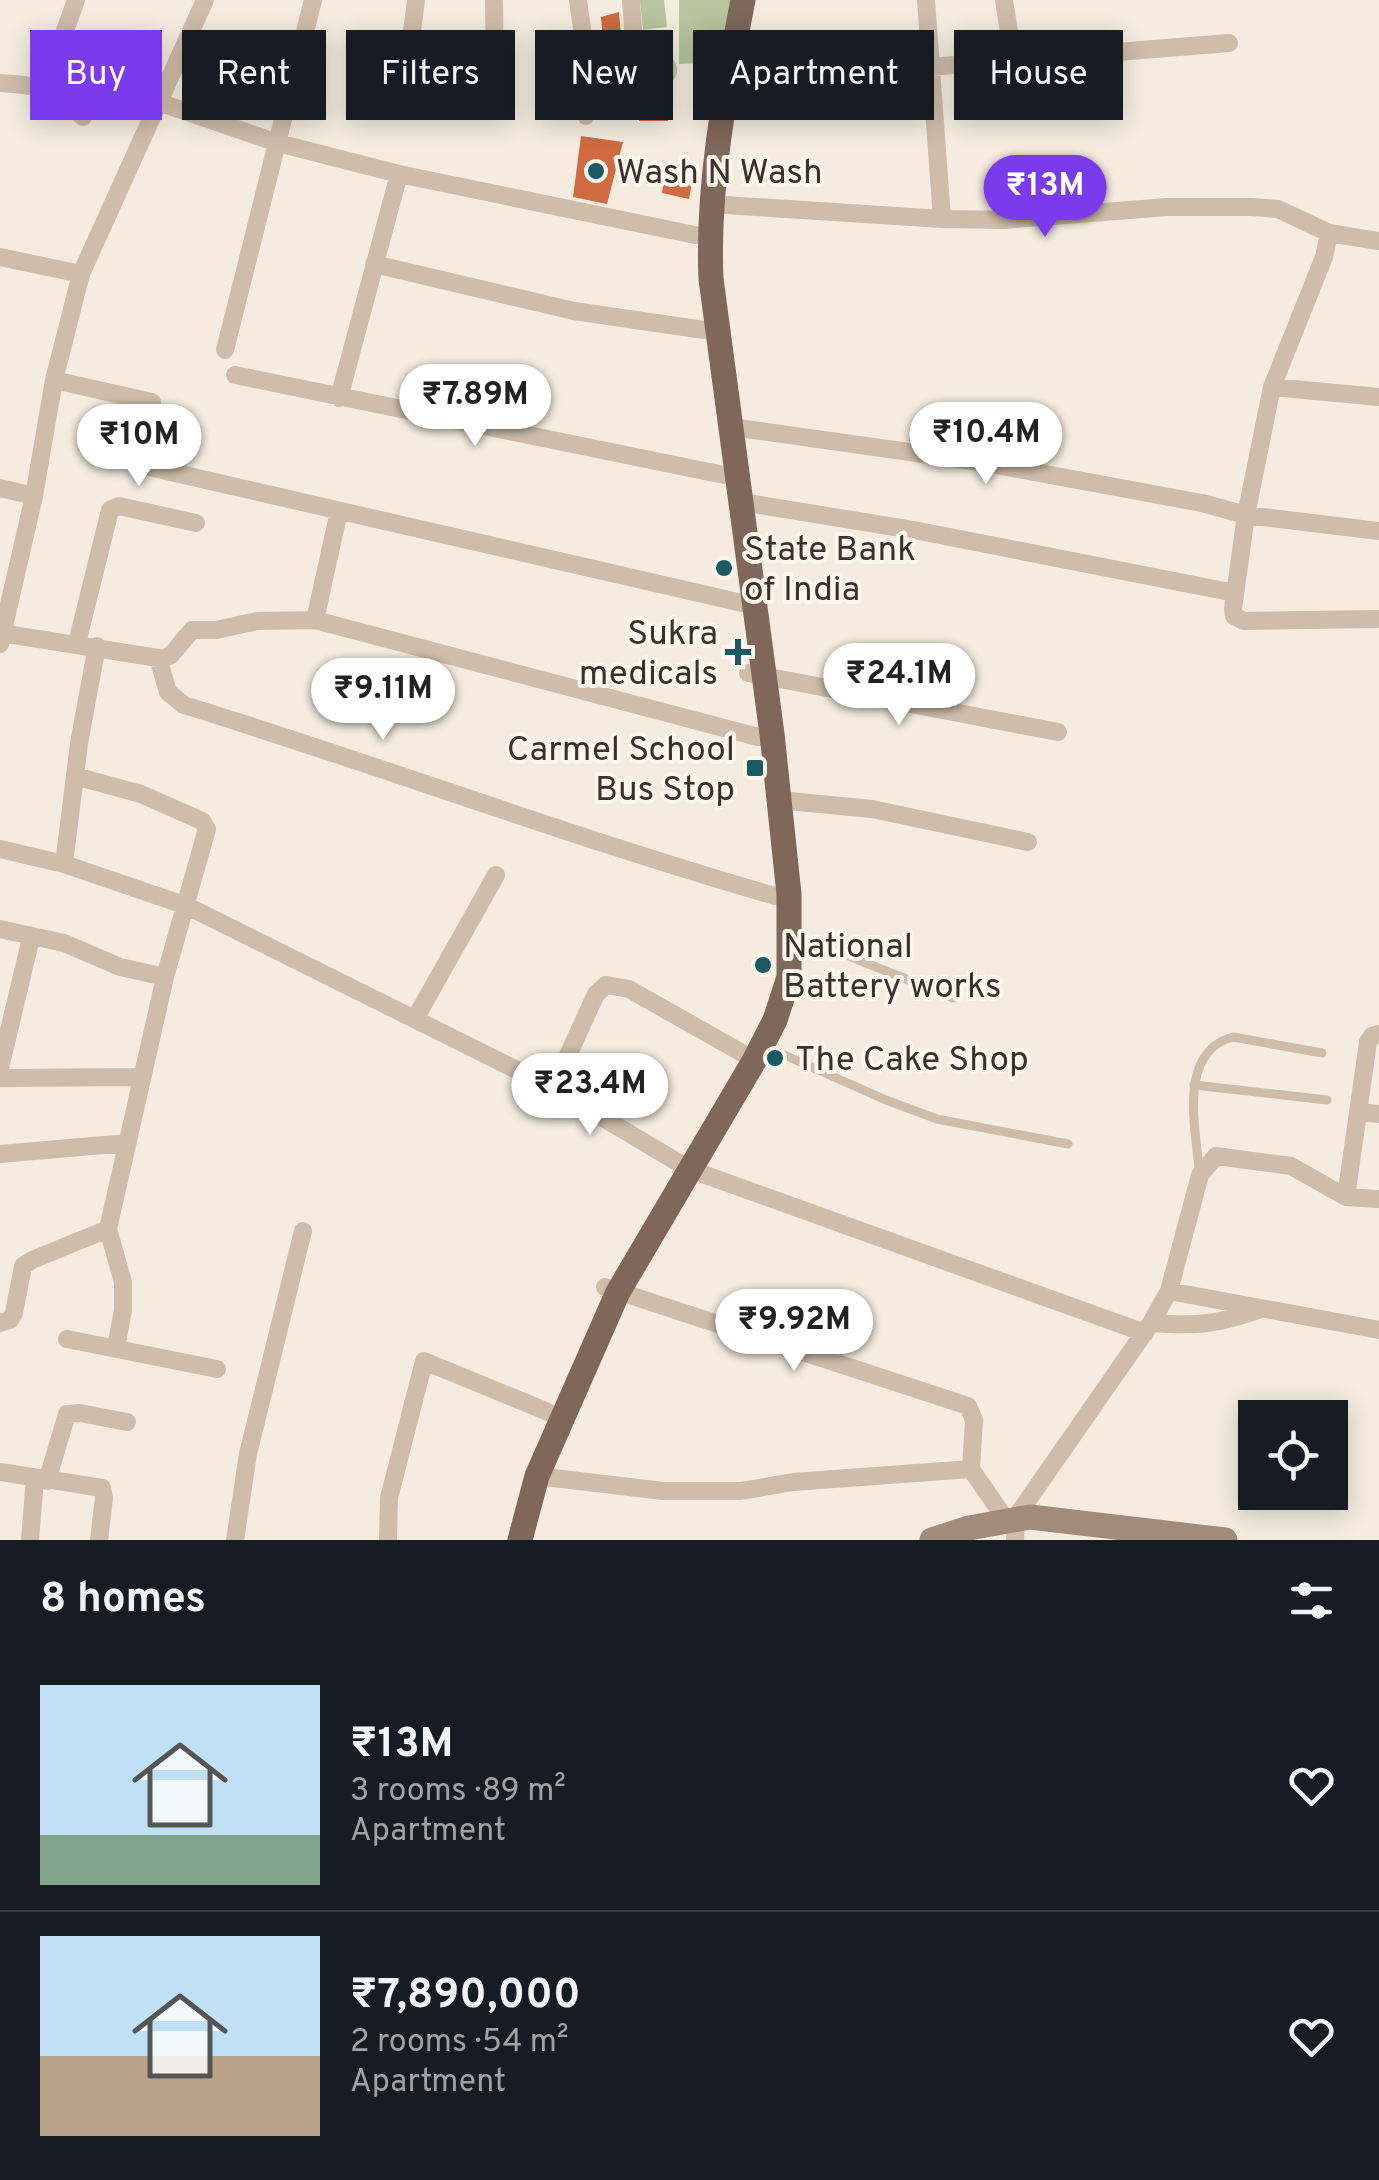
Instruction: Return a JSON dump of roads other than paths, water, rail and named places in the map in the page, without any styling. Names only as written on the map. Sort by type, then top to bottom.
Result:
[{"type":"main road","points":[[508,1540],[523,1475],[548,1412],[611,1290],[783,1002],[789,977],[791,943],[778,800],[742,603],[704,330],[695,235],[703,144],[729,0]]},
{"type":"main road","points":[[736,30],[742,0]]},
{"type":"main road","points":[[722,120],[710,204],[712,278],[742,502],[758,737],[780,946],[776,974],[752,1049]]},
{"type":"main road","points":[[520,1540],[537,1476],[611,1290]]},
{"type":"street","points":[[65,30],[76,0]]},
{"type":"street","points":[[162,99],[206,0]]},
{"type":"street","points":[[225,350],[313,0]]},
{"type":"street","points":[[412,30],[416,0]]},
{"type":"street","points":[[494,0],[494,30]]},
{"type":"street","points":[[578,0],[582,30]]},
{"type":"street","points":[[630,0],[633,30]]},
{"type":"street","points":[[926,0],[928,30]]},
{"type":"street","points":[[1004,0],[1009,30]]},
{"type":"street","points":[[1123,52],[1228,42]]},
{"type":"street","points":[[1,86],[30,86]]},
{"type":"street","points":[[162,104],[278,143],[399,174],[695,235]]},
{"type":"street","points":[[934,118],[942,220]]},
{"type":"street","points":[[152,120],[82,274],[54,380],[34,496],[1,637],[77,643],[161,660],[192,630],[216,630],[256,621],[315,620],[758,737]]},
{"type":"street","points":[[339,398],[399,174]]},
{"type":"street","points":[[710,204],[942,220],[1003,220],[1168,207],[1252,207],[1278,209],[1330,233],[1379,241]]},
{"type":"street","points":[[1330,233],[1272,387],[1246,515],[1233,609],[1238,620],[1379,619]]},
{"type":"street","points":[[0,257],[82,274]]},
{"type":"street","points":[[374,264],[574,311],[704,330]]},
{"type":"street","points":[[236,375],[724,474]]},
{"type":"street","points":[[54,380],[152,402],[136,464],[742,603]]},
{"type":"street","points":[[1272,387],[1379,397]]},
{"type":"street","points":[[732,427],[980,462],[1202,503],[1246,515],[1379,531]]},
{"type":"street","points":[[0,488],[34,496]]},
{"type":"street","points":[[742,502],[919,531],[1235,594]]},
{"type":"street","points":[[77,643],[110,510],[119,506],[196,522]]},
{"type":"street","points":[[315,620],[338,511]]},
{"type":"street","points":[[64,864],[97,646]]},
{"type":"street","points":[[161,660],[168,692],[184,704],[650,860],[775,896]]},
{"type":"street","points":[[756,674],[1058,732]]},
{"type":"street","points":[[75,776],[142,794],[204,823],[207,833],[165,978],[108,1228],[123,1282],[116,1348]]},
{"type":"street","points":[[778,800],[872,809],[1028,842]]},
{"type":"street","points":[[0,849],[64,864],[187,906],[553,1088],[683,1165],[1148,1328],[1219,1324],[1261,1309]]},
{"type":"street","points":[[415,1019],[496,875]]},
{"type":"street","points":[[0,929],[64,943],[120,967],[165,978]]},
{"type":"street","points":[[0,1068],[31,938]]},
{"type":"street","points":[[553,1088],[596,994],[606,985],[629,988],[752,1049]]},
{"type":"street","points":[[1346,1197],[1368,1042],[1379,1034]]},
{"type":"street","points":[[0,1078],[142,1077]]},
{"type":"street","points":[[1358,1112],[1379,1114]]},
{"type":"street","points":[[0,1154],[128,1143]]},
{"type":"street","points":[[1012,1525],[1148,1328],[1169,1291],[1200,1175],[1216,1156],[1291,1166],[1346,1197],[1379,1200]]},
{"type":"street","points":[[0,1323],[14,1314],[24,1266],[108,1228]]},
{"type":"street","points":[[235,1540],[248,1454],[304,1231]]},
{"type":"street","points":[[611,1290],[968,1406],[974,1420],[971,1469],[1012,1525]]},
{"type":"street","points":[[1169,1291],[1379,1330]]},
{"type":"street","points":[[68,1339],[216,1369]]},
{"type":"street","points":[[388,1540],[388,1498],[424,1361],[548,1412]]},
{"type":"street","points":[[30,1540],[41,1479],[67,1414],[127,1422]]},
{"type":"street","points":[[537,1476],[663,1491],[740,1491],[793,1482],[971,1469]]},
{"type":"street","points":[[0,1472],[104,1490],[100,1540]]},
{"type":"street","points":[[932,1540],[1012,1525],[1116,1525],[1225,1540]]},
{"type":"lane","points":[[791,943],[834,950],[953,998]]},
{"type":"lane","points":[[1200,1175],[1194,1084],[1208,1052],[1226,1038],[1242,1037],[1322,1053]]},
{"type":"lane","points":[[752,1049],[937,1119],[1068,1144]]},
{"type":"lane","points":[[1194,1084],[1327,1100]]},
{"type":"place","name":"Wash N Wash","points":[[596,171]]},
{"type":"place","name":"State Bank of India","points":[[724,568]]},
{"type":"place","name":"Sukra medicals","points":[[738,652]]},
{"type":"place","name":"Carmel School Bus Stop","points":[[755,768]]},
{"type":"place","name":"National Battery works","points":[[763,965]]},
{"type":"place","name":"The Cake Shop","points":[[775,1058]]}]
